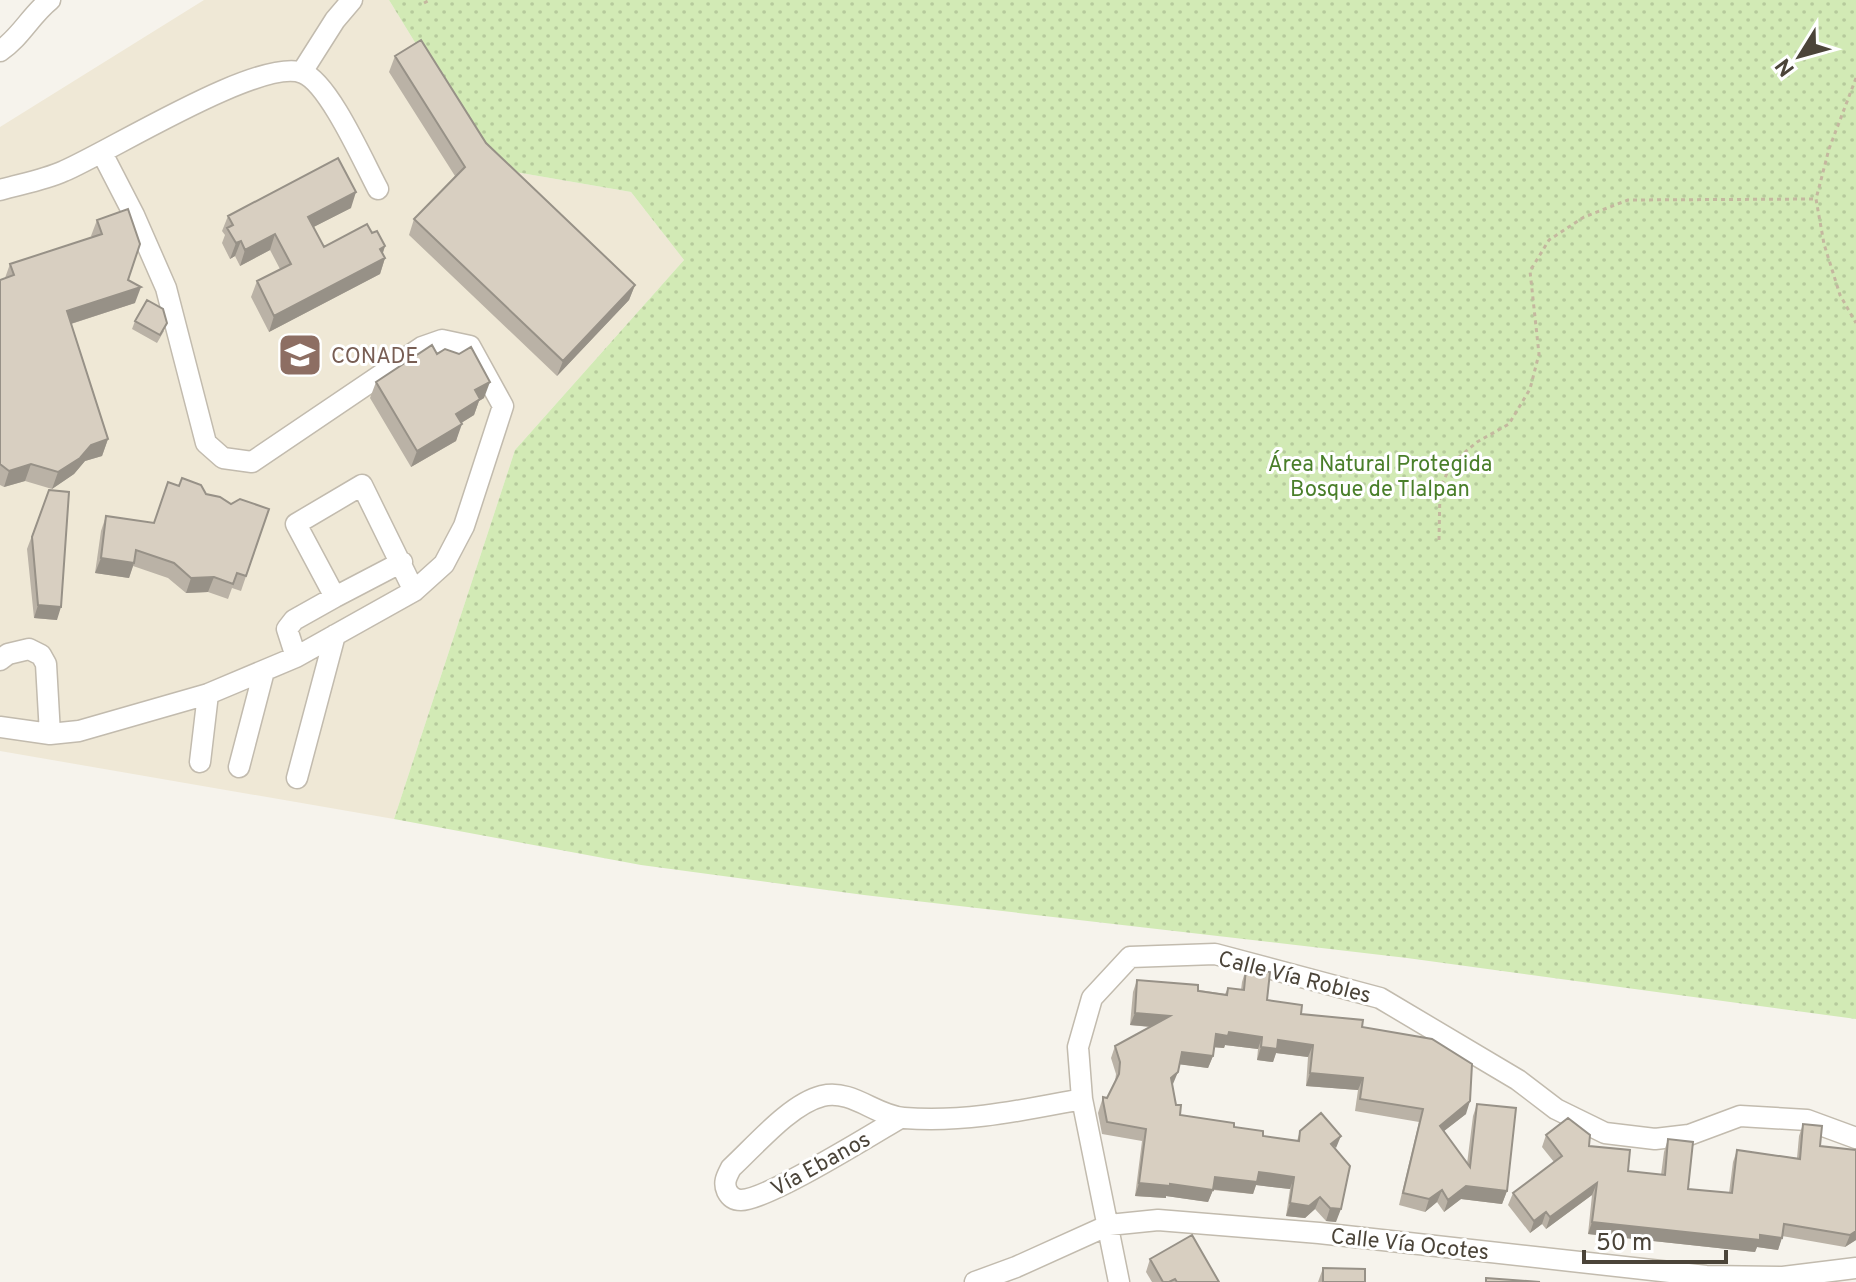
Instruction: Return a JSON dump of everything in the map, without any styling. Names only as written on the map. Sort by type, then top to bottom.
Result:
[{"type":"street","points":[[0,51],[9,46],[38,9],[50,0]]},
{"type":"street","points":[[302,72],[335,20],[352,0]]},
{"type":"street","points":[[0,190],[61,173],[166,116],[253,79],[281,72],[302,72],[322,86],[378,189]]},
{"type":"street","points":[[0,727],[50,734],[79,731],[208,694],[296,657],[414,591],[444,564],[464,526],[503,406],[470,346],[442,340],[422,347],[252,462],[223,458],[206,443],[166,288],[102,153]]},
{"type":"street","points":[[335,597],[296,524],[362,485],[414,591]]},
{"type":"street","points":[[296,657],[287,629],[294,620],[402,562]]},
{"type":"street","points":[[297,778],[335,635]]},
{"type":"street","points":[[0,660],[8,654],[29,649],[41,655],[46,664],[50,734]]},
{"type":"street","points":[[239,767],[264,671]]},
{"type":"street","points":[[200,762],[208,694]]},
{"type":"street","name":"Calle Vía Robles","points":[[1119,1282],[1082,1099],[1078,1047],[1092,998],[1130,957],[1215,954],[1380,998],[1483,1058],[1556,1109],[1605,1133],[1655,1139],[1689,1135],[1740,1116],[1807,1120],[1856,1138]]},
{"type":"street","name":"Vía Ebanos","points":[[900,1118],[766,1193],[738,1201],[725,1189],[725,1178],[731,1168],[801,1104],[824,1096],[847,1096],[900,1118],[978,1118],[1082,1099]]},
{"type":"street","name":"Calle Vía Ocotes","points":[[975,1282],[1109,1225],[1158,1220],[1290,1230],[1574,1261],[1642,1275],[1783,1277],[1856,1268]]},
{"type":"street","points":[[1574,1261],[1583,1282]]},
{"type":"path","points":[[424,3],[430,0]]},
{"type":"path","points":[[1856,78],[1829,149],[1816,199],[1824,244],[1840,295],[1856,323]]},
{"type":"path","points":[[1439,540],[1440,488],[1452,463],[1477,442],[1509,424],[1530,389],[1539,354],[1530,271],[1549,240],[1584,217],[1628,200],[1816,199]]},
{"type":"shaded area","name":"CONADE","points":[[204,0],[389,0],[492,168],[631,192],[684,260],[515,450],[394,819],[0,751],[0,127]]},
{"type":"green space","name":"Área Natural Protegida Bosque de Tlalpan","points":[[389,0],[1856,0],[1856,1019],[1407,958],[864,895],[641,865],[394,819],[515,450],[684,260],[631,192],[492,168]]},
{"type":"building","points":[[421,40],[486,143],[635,285],[563,361],[414,219],[465,167],[395,56]]},
{"type":"building","points":[[338,158],[356,192],[308,217],[324,247],[367,224],[372,233],[377,231],[385,246],[380,249],[385,258],[274,316],[257,281],[291,264],[275,234],[245,250],[241,241],[236,243],[227,228],[233,225],[228,216]]},
{"type":"building","points":[[128,209],[140,244],[128,280],[141,287],[67,311],[108,439],[91,445],[80,458],[58,472],[31,464],[9,471],[0,464],[0,280],[14,275],[10,264],[102,234],[97,220]]},
{"type":"building","points":[[147,300],[163,309],[167,323],[160,335],[135,321]]},
{"type":"building","points":[[432,345],[437,354],[445,349],[459,354],[471,347],[490,382],[475,390],[480,399],[456,414],[462,424],[417,451],[376,382]]},
{"type":"building","points":[[182,478],[201,485],[206,494],[220,497],[231,504],[240,499],[269,509],[246,576],[237,573],[233,584],[214,577],[191,578],[174,563],[136,550],[134,563],[101,558],[106,516],[154,523],[168,482],[179,486]]},
{"type":"building","points":[[49,490],[69,492],[61,607],[38,605],[32,537]]},
{"type":"building","points":[[1246,969],[1270,972],[1267,1000],[1302,1005],[1301,1014],[1363,1020],[1362,1027],[1432,1039],[1472,1064],[1470,1101],[1440,1126],[1470,1167],[1477,1104],[1516,1108],[1507,1191],[1466,1186],[1448,1200],[1442,1190],[1429,1199],[1403,1193],[1423,1109],[1360,1099],[1363,1078],[1310,1073],[1313,1045],[1278,1040],[1277,1049],[1261,1047],[1262,1037],[1229,1032],[1228,1036],[1216,1034],[1213,1056],[1182,1052],[1178,1072],[1171,1078],[1176,1105],[1181,1105],[1180,1115],[1234,1123],[1234,1127],[1263,1131],[1263,1136],[1299,1141],[1300,1131],[1321,1113],[1341,1136],[1331,1144],[1350,1166],[1341,1209],[1330,1208],[1320,1197],[1309,1206],[1290,1203],[1294,1177],[1259,1172],[1257,1182],[1215,1177],[1213,1190],[1139,1183],[1146,1129],[1107,1122],[1103,1101],[1119,1074],[1120,1062],[1115,1046],[1170,1016],[1135,1013],[1137,980],[1198,985],[1198,991],[1227,995],[1228,988],[1244,990]]},
{"type":"building","points":[[1568,1118],[1590,1135],[1589,1146],[1630,1150],[1628,1171],[1665,1175],[1668,1139],[1693,1142],[1688,1189],[1732,1193],[1737,1150],[1800,1159],[1803,1124],[1822,1126],[1820,1146],[1856,1150],[1856,1231],[1850,1235],[1784,1224],[1782,1238],[1760,1235],[1760,1240],[1592,1222],[1597,1183],[1550,1217],[1546,1212],[1534,1221],[1513,1193],[1562,1156],[1546,1135]]},
{"type":"building","points":[[1192,1235],[1219,1282],[1177,1282],[1175,1279],[1163,1282],[1150,1259]]},
{"type":"building","points":[[1323,1268],[1365,1269],[1365,1282],[1323,1282]]},
{"type":"building","points":[[1486,1278],[1540,1282],[1486,1282]]},
{"type":"place","name":"CONADE","points":[[300,355]]}]
